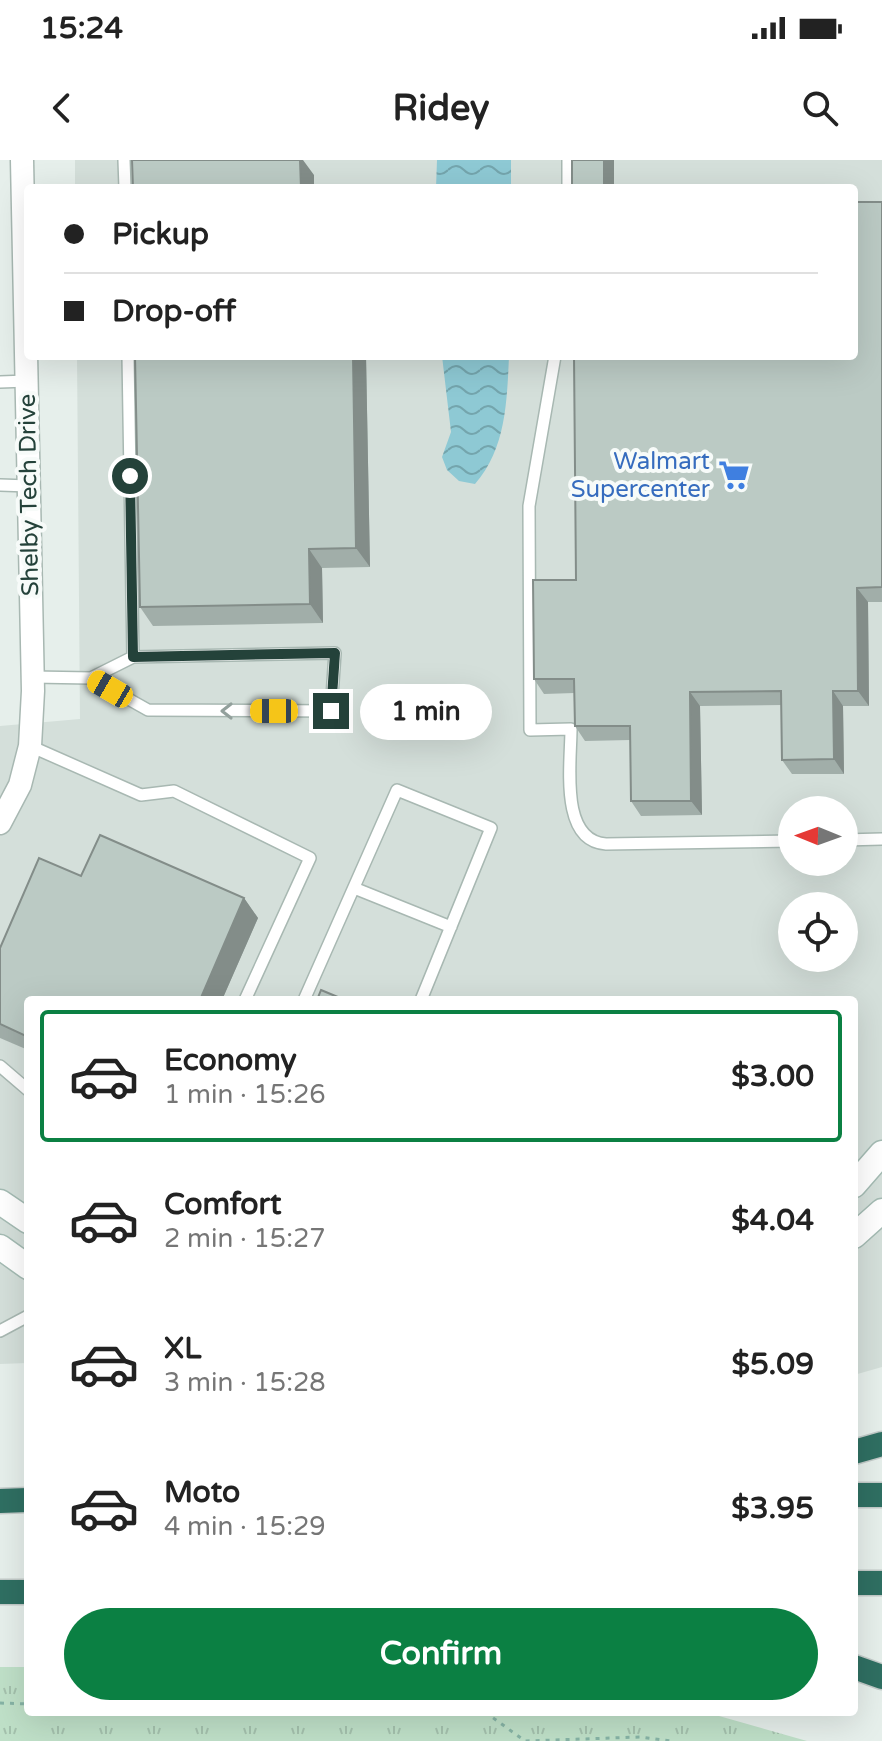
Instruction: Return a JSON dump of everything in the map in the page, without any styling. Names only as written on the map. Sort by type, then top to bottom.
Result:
[{"type":"highway","points":[[858,1451],[882,1444]]},
{"type":"highway","points":[[858,1495],[882,1495]]},
{"type":"highway","points":[[0,1501],[24,1500]]},
{"type":"highway","points":[[858,1583],[882,1583]]},
{"type":"highway","points":[[0,1592],[24,1592]]},
{"type":"highway","points":[[858,1668],[882,1677]]},
{"type":"street","name":"Shelby Tech Drive","points":[[22,160],[24,248]]},
{"type":"street","name":"Shelby Tech Drive","points":[[0,823],[20,785],[30,746],[33,677],[27,360]]},
{"type":"street","points":[[858,1180],[882,1153]]},
{"type":"street","points":[[0,1202],[24,1218]]},
{"type":"street","points":[[858,1232],[882,1211]]},
{"type":"street","points":[[0,1247],[24,1264]]},
{"type":"lane","points":[[124,160],[125,184]]},
{"type":"lane","points":[[568,160],[568,184]]},
{"type":"lane","points":[[128,360],[133,657]]},
{"type":"lane","points":[[554,360],[529,506],[530,730],[571,729],[572,791],[577,828],[596,843],[778,841]]},
{"type":"lane","points":[[0,382],[27,381]]},
{"type":"lane","points":[[0,485],[29,486]]},
{"type":"lane","points":[[33,677],[91,678],[133,657],[335,653],[331,711],[148,710],[91,678]]},
{"type":"lane","points":[[30,746],[141,795],[174,791],[310,858],[247,996]]},
{"type":"lane","points":[[306,996],[397,790],[491,828],[423,996]]},
{"type":"lane","points":[[858,840],[882,839]]},
{"type":"lane","points":[[354,888],[451,927]]},
{"type":"lane","points":[[0,1066],[24,1087]]},
{"type":"lane","points":[[0,1331],[24,1318]]},
{"type":"path","points":[[0,1703],[24,1704]]},
{"type":"path","points":[[491,1716],[525,1741],[640,1737],[671,1741]]},
{"type":"shaded area","points":[[75,160],[882,160],[882,1367],[858,1374],[858,996],[24,996],[24,1363],[0,1364],[0,726],[80,719],[77,360],[858,360],[858,184],[75,184]]},
{"type":"green space","points":[[0,1667],[24,1667],[24,1716],[719,1716],[807,1741],[0,1741]]},
{"type":"water","points":[[437,160],[511,160],[511,184],[436,184]]},
{"type":"water","points":[[442,360],[509,360],[506,407],[499,440],[475,484],[459,481],[447,470],[442,457],[451,432]]},
{"type":"building","points":[[132,160],[300,160],[301,184],[133,184]]},
{"type":"building","points":[[572,160],[604,160],[604,184],[572,184]]},
{"type":"building","name":"Walmart Supercenter","points":[[858,202],[882,202],[882,587],[857,588],[858,691],[833,691],[834,759],[782,760],[781,691],[690,692],[691,801],[631,801],[630,726],[575,726],[574,679],[534,679],[533,580],[576,580],[574,360],[858,360]]},
{"type":"building","points":[[135,360],[353,360],[356,548],[309,549],[310,604],[140,607]]},
{"type":"building","points":[[100,835],[244,898],[202,996],[24,996],[24,1035],[0,1024],[0,948],[39,858],[81,876]]},
{"type":"building","points":[[321,990],[335,996],[319,996]]},
{"type":"place","name":"Walmart Supercenter","points":[[734,475]]},
{"type":"route","points":[[130,476],[133,657],[335,653],[331,711]]}]
